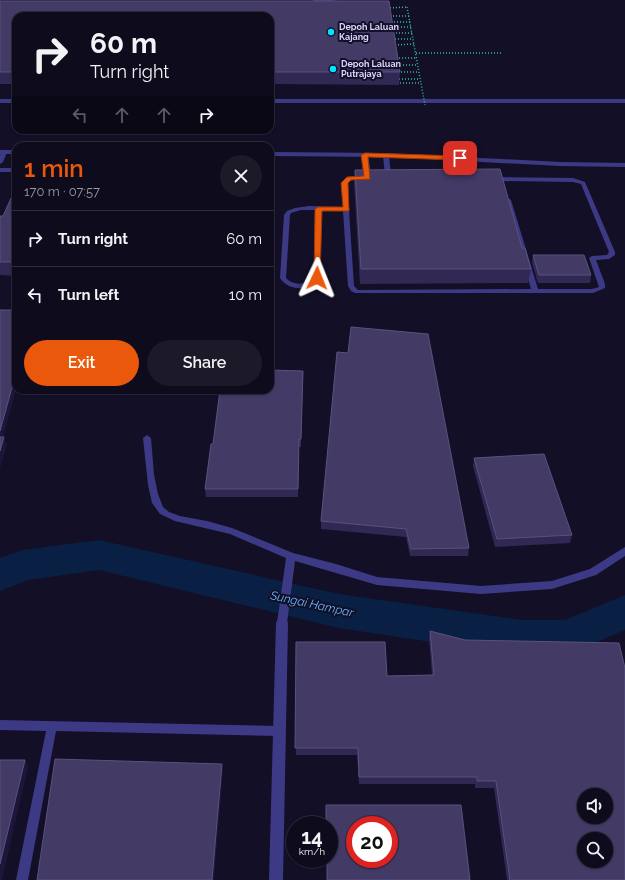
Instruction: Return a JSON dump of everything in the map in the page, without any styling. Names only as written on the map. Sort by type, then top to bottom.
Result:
[{"type":"street","points":[[274,154],[386,155],[560,164],[625,165]]},
{"type":"street","points":[[276,880],[282,623]]},
{"type":"lane","points":[[314,0],[345,2]]},
{"type":"lane","points":[[0,101],[12,101]]},
{"type":"lane","points":[[274,101],[625,101]]},
{"type":"lane","points":[[0,162],[2,152]]},
{"type":"lane","points":[[365,155],[368,177]]},
{"type":"lane","points":[[386,155],[388,178]]},
{"type":"lane","points":[[0,170],[12,170]]},
{"type":"lane","points":[[354,177],[368,177],[504,185],[573,180],[583,183],[586,185],[612,252],[612,255],[609,257],[589,258],[602,284],[602,288],[599,290],[535,292],[357,292],[353,290],[351,286],[347,209],[344,183],[346,180],[354,177]]},
{"type":"lane","points":[[504,185],[535,292]]},
{"type":"lane","points":[[318,209],[317,278],[315,282],[311,284],[288,284],[284,282],[283,278],[287,215],[293,210],[318,209],[347,209]]},
{"type":"lane","points":[[147,438],[148,457],[156,503],[161,511],[184,520],[212,525],[236,532],[291,556],[377,581],[481,590],[552,585],[593,572],[625,551]]},
{"type":"lane","points":[[282,623],[291,556]]},
{"type":"lane","points":[[0,725],[280,731]]},
{"type":"lane","points":[[22,880],[52,726]]},
{"type":"path","points":[[383,8],[407,7],[425,105]]},
{"type":"path","points":[[390,16],[409,16]]},
{"type":"path","points":[[391,22],[410,22]]},
{"type":"path","points":[[392,27],[411,27]]},
{"type":"path","points":[[393,33],[412,33]]},
{"type":"path","points":[[395,39],[413,39]]},
{"type":"path","points":[[395,44],[414,44]]},
{"type":"path","points":[[416,53],[501,53]]},
{"type":"path","points":[[396,58],[416,58]]},
{"type":"path","points":[[397,64],[418,64]]},
{"type":"path","points":[[398,72],[419,72]]},
{"type":"path","points":[[399,78],[420,78]]},
{"type":"path","points":[[400,83],[421,83]]},
{"type":"building","points":[[0,1],[389,1],[400,72],[274,72],[274,12],[12,12],[12,72],[0,72]]},
{"type":"building","points":[[500,169],[522,248],[525,248],[531,269],[361,269],[355,170]]},
{"type":"building","points":[[12,196],[12,262],[0,262],[0,216],[3,216]]},
{"type":"building","points":[[533,255],[584,255],[591,275],[539,275]]},
{"type":"building","points":[[0,310],[12,310],[12,388],[0,431]]},
{"type":"building","points":[[351,327],[428,334],[469,548],[411,549],[406,529],[321,521],[337,352],[348,353]]},
{"type":"building","points":[[274,370],[303,371],[298,489],[205,489],[211,444],[213,444],[219,394],[274,394]]},
{"type":"building","points":[[0,437],[4,437],[0,451]]},
{"type":"building","points":[[544,454],[572,535],[497,539],[474,458]]},
{"type":"building","points":[[430,631],[465,640],[619,643],[625,668],[625,880],[510,880],[496,781],[477,781],[477,777],[359,777],[358,748],[295,748],[296,642],[385,642],[387,676],[434,675]]},
{"type":"building","points":[[55,759],[222,764],[212,880],[37,880]]},
{"type":"building","points":[[0,760],[25,760],[0,864]]},
{"type":"building","points":[[326,805],[461,805],[470,880],[327,880],[327,868],[338,868],[338,816],[326,816]]},
{"type":"waterway","name":"Sungai Hampar","points":[[0,575],[22,565],[99,555],[339,611],[523,638],[568,637],[625,612]]},
{"type":"place","name":"Depoh Laluan Kajang","points":[[331,32]]},
{"type":"place","name":"Depoh Laluan Putrajaya","points":[[333,69]]},
{"type":"route","points":[[317,278],[318,209],[347,209],[344,183],[349,178],[368,177],[365,155],[460,158]]}]
